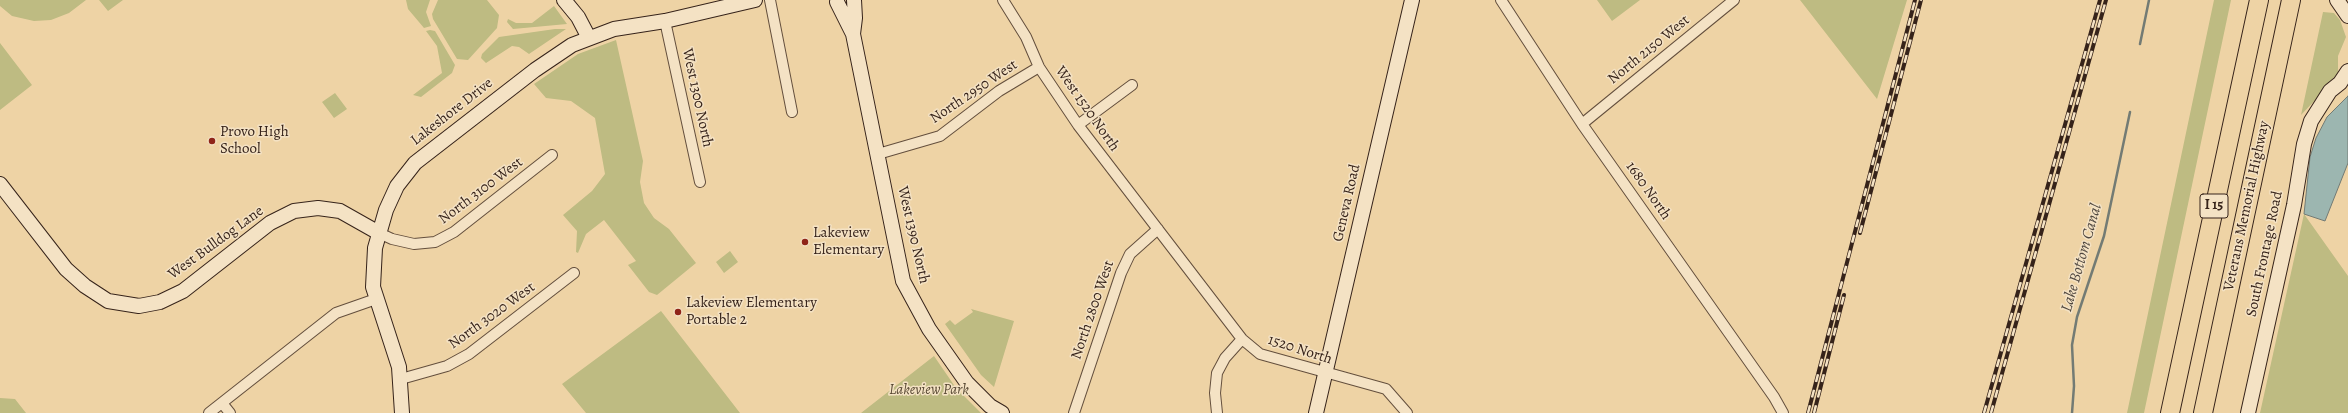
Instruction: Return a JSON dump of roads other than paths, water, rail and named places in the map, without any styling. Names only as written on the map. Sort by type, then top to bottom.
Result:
[{"type":"highway","name":"Veterans Memorial Highway","points":[[2170,413],[2259,0]]},
{"type":"highway","name":"Veterans Memorial Highway","points":[[2203,413],[2291,0]]},
{"type":"street","points":[[564,0],[578,17],[589,38]]},
{"type":"street","name":"Lakeshore Drive","points":[[402,413],[399,367],[373,287],[375,248],[386,210],[397,186],[415,164],[552,57],[572,45],[614,30],[665,21],[755,0]]},
{"type":"street","points":[[770,0],[792,112]]},
{"type":"street","points":[[834,1],[851,0]]},
{"type":"street","name":"West 1390 North","points":[[852,34],[855,18],[854,0]]},
{"type":"street","name":"West 1520 North","points":[[1003,0],[1026,37],[1039,67],[1078,125],[1158,229]]},
{"type":"street","name":"Geneva Road","points":[[1316,413],[1412,0]]},
{"type":"street","name":"1680 North","points":[[1501,0],[1582,124],[1774,397],[1783,413]]},
{"type":"street","name":"North 2150 West","points":[[1582,124],[1734,0]]},
{"type":"street","points":[[2337,0],[2348,16]]},
{"type":"street","name":"West 1390 North","points":[[834,1],[852,34],[903,281],[914,305],[967,383],[990,406],[1002,413]]},
{"type":"street","name":"West 1300 North","points":[[665,21],[700,182]]},
{"type":"street","name":"North 2950 West","points":[[878,154],[940,136],[999,91],[1039,67]]},
{"type":"street","name":"South Frontage Road","points":[[2248,413],[2294,205],[2304,144],[2312,121],[2330,91],[2340,83],[2348,70]]},
{"type":"street","points":[[1078,125],[1132,84]]},
{"type":"street","name":"South Frontage Road","points":[[2322,106],[2348,88]]},
{"type":"street","name":"North 3100 West","points":[[379,232],[392,239],[414,244],[435,242],[454,232],[552,154]]},
{"type":"street","name":"West Bulldog Lane","points":[[0,184],[66,269],[85,286],[108,301],[139,306],[160,302],[183,291],[270,223],[294,211],[318,208],[340,211],[379,232]]},
{"type":"street","name":"1520 North","points":[[1158,229],[1242,339],[1260,354],[1325,374],[1386,389],[1407,413]]},
{"type":"street","name":"North 2800 West","points":[[1074,413],[1121,272],[1130,254],[1158,229]]},
{"type":"street","name":"North 3020 West","points":[[400,379],[447,366],[469,354],[574,273]]},
{"type":"street","points":[[209,413],[336,313],[376,299]]},
{"type":"street","points":[[1217,413],[1215,393],[1217,373],[1225,358],[1242,339]]},
{"type":"street","name":"1680 North","points":[[1774,397],[1790,413]]},
{"type":"street","points":[[222,403],[230,413]]},
{"type":"water","points":[[2348,96],[2348,163],[2325,221],[2304,214],[2310,157],[2316,138],[2327,117]]},
{"type":"waterway","name":"Lake Bottom Canal","points":[[2140,44],[2149,0]]},
{"type":"waterway","name":"Lake Bottom Canal","points":[[2072,413],[2074,386],[2072,345],[2077,317],[2104,236],[2130,112]]},
{"type":"railway","points":[[1808,413],[1915,0]]},
{"type":"railway","points":[[1860,233],[1921,0]]},
{"type":"railway","points":[[1984,413],[2100,0]]},
{"type":"railway","points":[[1991,413],[2106,0]]},
{"type":"railway","points":[[1814,413],[1844,295]]},
{"type":"place","name":"Provo High School","points":[[212,141]]},
{"type":"place","name":"Lakeview Elementary","points":[[805,242]]},
{"type":"place","name":"Lakeview Elementary Portable 2","points":[[678,312]]},
{"type":"park label","name":"Lakeview Park","points":[[929,390]]}]
